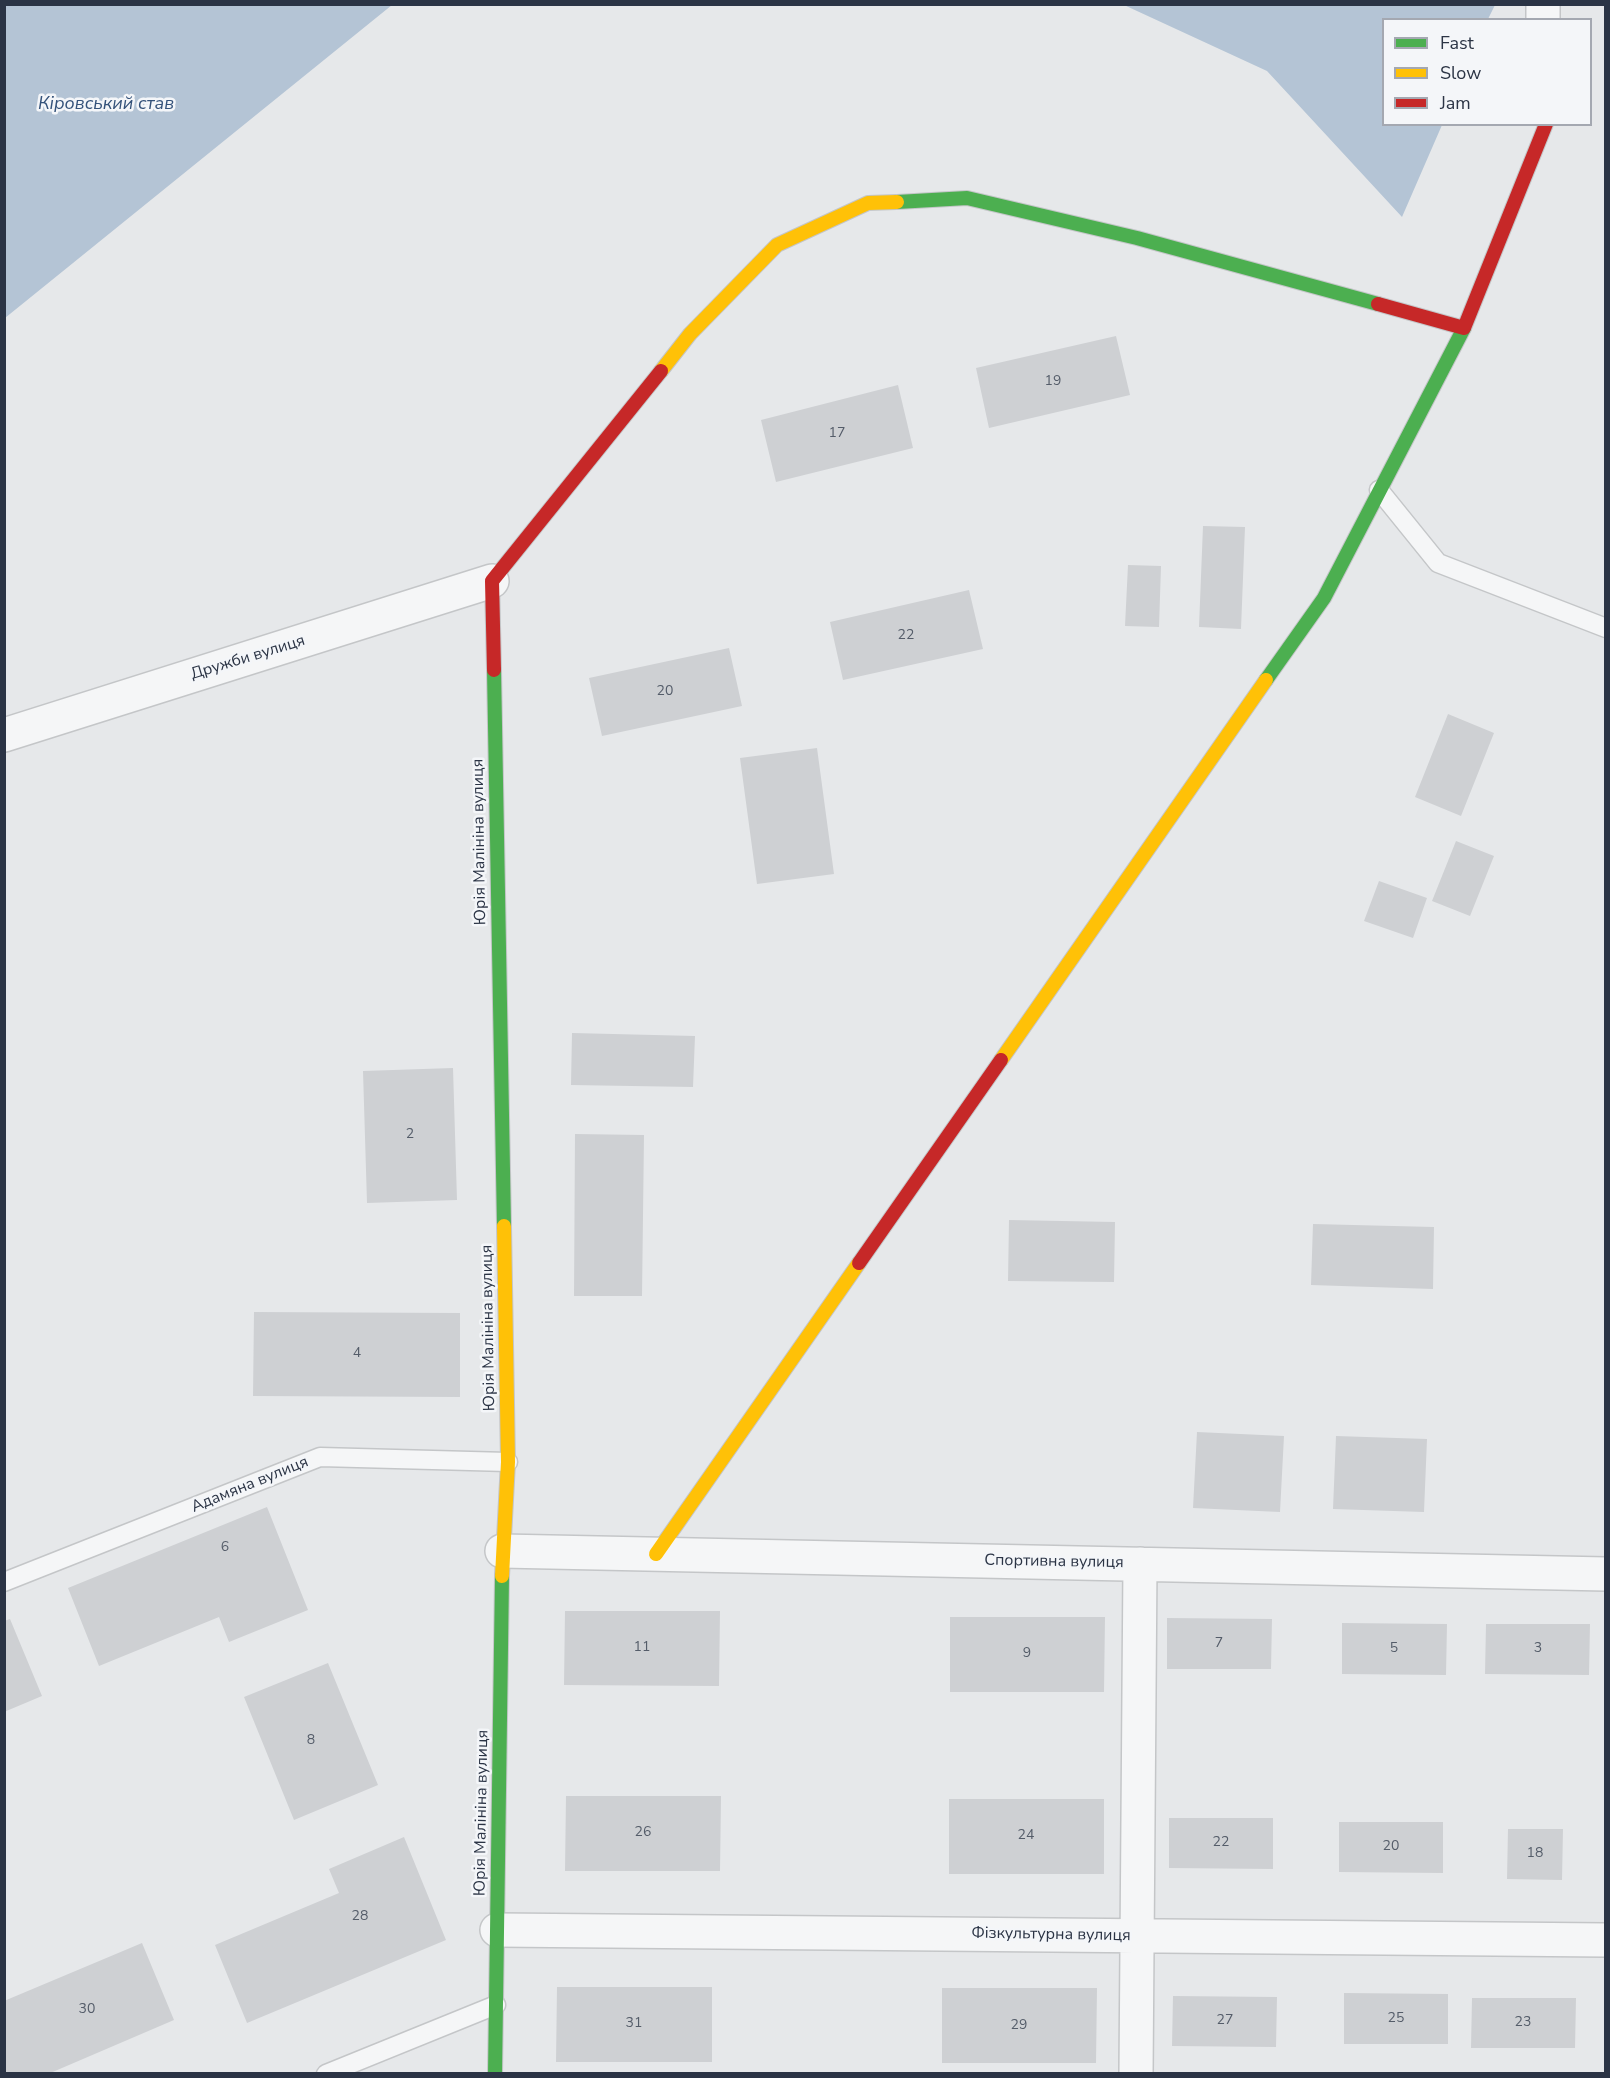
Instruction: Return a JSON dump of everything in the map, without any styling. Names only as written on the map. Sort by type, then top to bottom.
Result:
[{"type":"street","points":[[656,1554],[1323,598],[1464,328],[1545,126]]},
{"type":"street","points":[[492,581],[690,334],[777,245],[868,203],[967,198],[1137,238],[1464,328]]},
{"type":"street","name":"Дружби вулиця","points":[[4,735],[492,581]]},
{"type":"street","name":"Юрія Малініна вулиця","points":[[492,581],[508,1462],[502,1551],[495,2073]]},
{"type":"street","name":"Спортивна вулиця","points":[[502,1551],[1605,1574]]},
{"type":"street","points":[[1136,2073],[1140,1564]]},
{"type":"street","name":"Фiзкультурна вулиця","points":[[497,1930],[1605,1940]]},
{"type":"lane","points":[[1380,490],[1438,563],[1605,628]]},
{"type":"lane","name":"Адамяна вулиця","points":[[4,1582],[320,1456],[508,1462]]},
{"type":"lane","points":[[326,2073],[496,2005]]},
{"type":"water","name":"Кіровський став","points":[[5,4],[392,4],[392,5],[5,318]]},
{"type":"water","points":[[1124,5],[1495,5],[1488,18],[1382,18],[1382,126],[1442,126],[1402,217],[1267,71]]},
{"type":"building","points":[[1116,336],[1130,395],[989,428],[976,368]]},
{"type":"building","points":[[898,385],[913,448],[776,482],[761,420]]},
{"type":"building","points":[[1203,526],[1245,527],[1241,629],[1199,627]]},
{"type":"building","points":[[1128,565],[1161,566],[1159,627],[1125,626]]},
{"type":"building","points":[[969,590],[983,649],[843,680],[830,622]]},
{"type":"building","points":[[729,648],[742,706],[602,736],[589,678]]},
{"type":"building","points":[[1448,714],[1494,733],[1461,816],[1415,797]]},
{"type":"building","points":[[817,748],[834,874],[757,884],[740,758]]},
{"type":"building","points":[[1456,841],[1494,856],[1470,916],[1432,901]]},
{"type":"building","points":[[1379,881],[1427,898],[1413,938],[1364,921]]},
{"type":"building","points":[[572,1033],[695,1036],[693,1087],[571,1085]]},
{"type":"building","points":[[453,1068],[457,1200],[367,1203],[363,1071]]},
{"type":"building","points":[[575,1134],[644,1135],[642,1296],[574,1296]]},
{"type":"building","points":[[1009,1220],[1115,1222],[1114,1282],[1008,1281]]},
{"type":"building","points":[[1313,1224],[1434,1227],[1433,1289],[1311,1285]]},
{"type":"building","points":[[254,1312],[460,1313],[460,1397],[253,1396]]},
{"type":"building","points":[[1197,1432],[1284,1436],[1280,1512],[1193,1508]]},
{"type":"building","points":[[1336,1436],[1427,1439],[1424,1512],[1333,1509]]},
{"type":"building","points":[[267,1507],[308,1610],[229,1642],[219,1617],[99,1666],[68,1588]]},
{"type":"building","points":[[565,1611],[720,1611],[719,1686],[564,1685]]},
{"type":"building","points":[[950,1617],[1105,1617],[1104,1692],[950,1692]]},
{"type":"building","points":[[1167,1618],[1272,1619],[1271,1669],[1167,1669]]},
{"type":"building","points":[[10,1619],[42,1696],[4,1712],[4,1621]]},
{"type":"building","points":[[1342,1623],[1447,1624],[1446,1675],[1342,1674]]},
{"type":"building","points":[[1486,1624],[1590,1624],[1589,1675],[1485,1674]]},
{"type":"building","points":[[328,1663],[378,1785],[294,1820],[244,1697]]},
{"type":"building","points":[[566,1796],[721,1796],[720,1871],[565,1871]]},
{"type":"building","points":[[949,1799],[1104,1799],[1104,1874],[949,1874]]},
{"type":"building","points":[[1169,1818],[1273,1818],[1273,1869],[1169,1868]]},
{"type":"building","points":[[1339,1822],[1443,1822],[1443,1873],[1339,1872]]},
{"type":"building","points":[[1508,1829],[1563,1829],[1562,1880],[1507,1879]]},
{"type":"building","points":[[404,1837],[446,1940],[247,2023],[215,1945],[339,1893],[329,1869]]},
{"type":"building","points":[[142,1943],[174,2020],[48,2074],[4,2074],[4,2001]]},
{"type":"building","points":[[557,1987],[712,1987],[712,2062],[556,2062]]},
{"type":"building","points":[[942,1988],[1097,1988],[1096,2063],[942,2063]]},
{"type":"building","points":[[1344,1993],[1448,1994],[1448,2044],[1344,2044]]},
{"type":"building","points":[[1173,1996],[1277,1997],[1276,2047],[1172,2046]]},
{"type":"building","points":[[1472,1998],[1576,1998],[1575,2048],[1471,2048]]},
{"type":"traffic: fast","points":[[897,202],[967,198],[1137,238],[1378,304]]},
{"type":"traffic: fast","points":[[1266,680],[1324,598],[1464,328]]},
{"type":"traffic: fast","points":[[494,670],[504,1226]]},
{"type":"traffic: fast","points":[[495,2074],[502,1576]]},
{"type":"traffic: slow","points":[[661,371],[690,334],[777,245],[868,203],[897,202]]},
{"type":"traffic: slow","points":[[1001,1060],[1266,680]]},
{"type":"traffic: slow","points":[[502,1576],[508,1462],[504,1226]]},
{"type":"traffic: slow","points":[[656,1554],[859,1263]]},
{"type":"traffic: jam","points":[[1378,304],[1464,328],[1545,126]]},
{"type":"traffic: jam","points":[[494,670],[492,581],[661,371]]},
{"type":"traffic: jam","points":[[859,1263],[1001,1060]]}]
